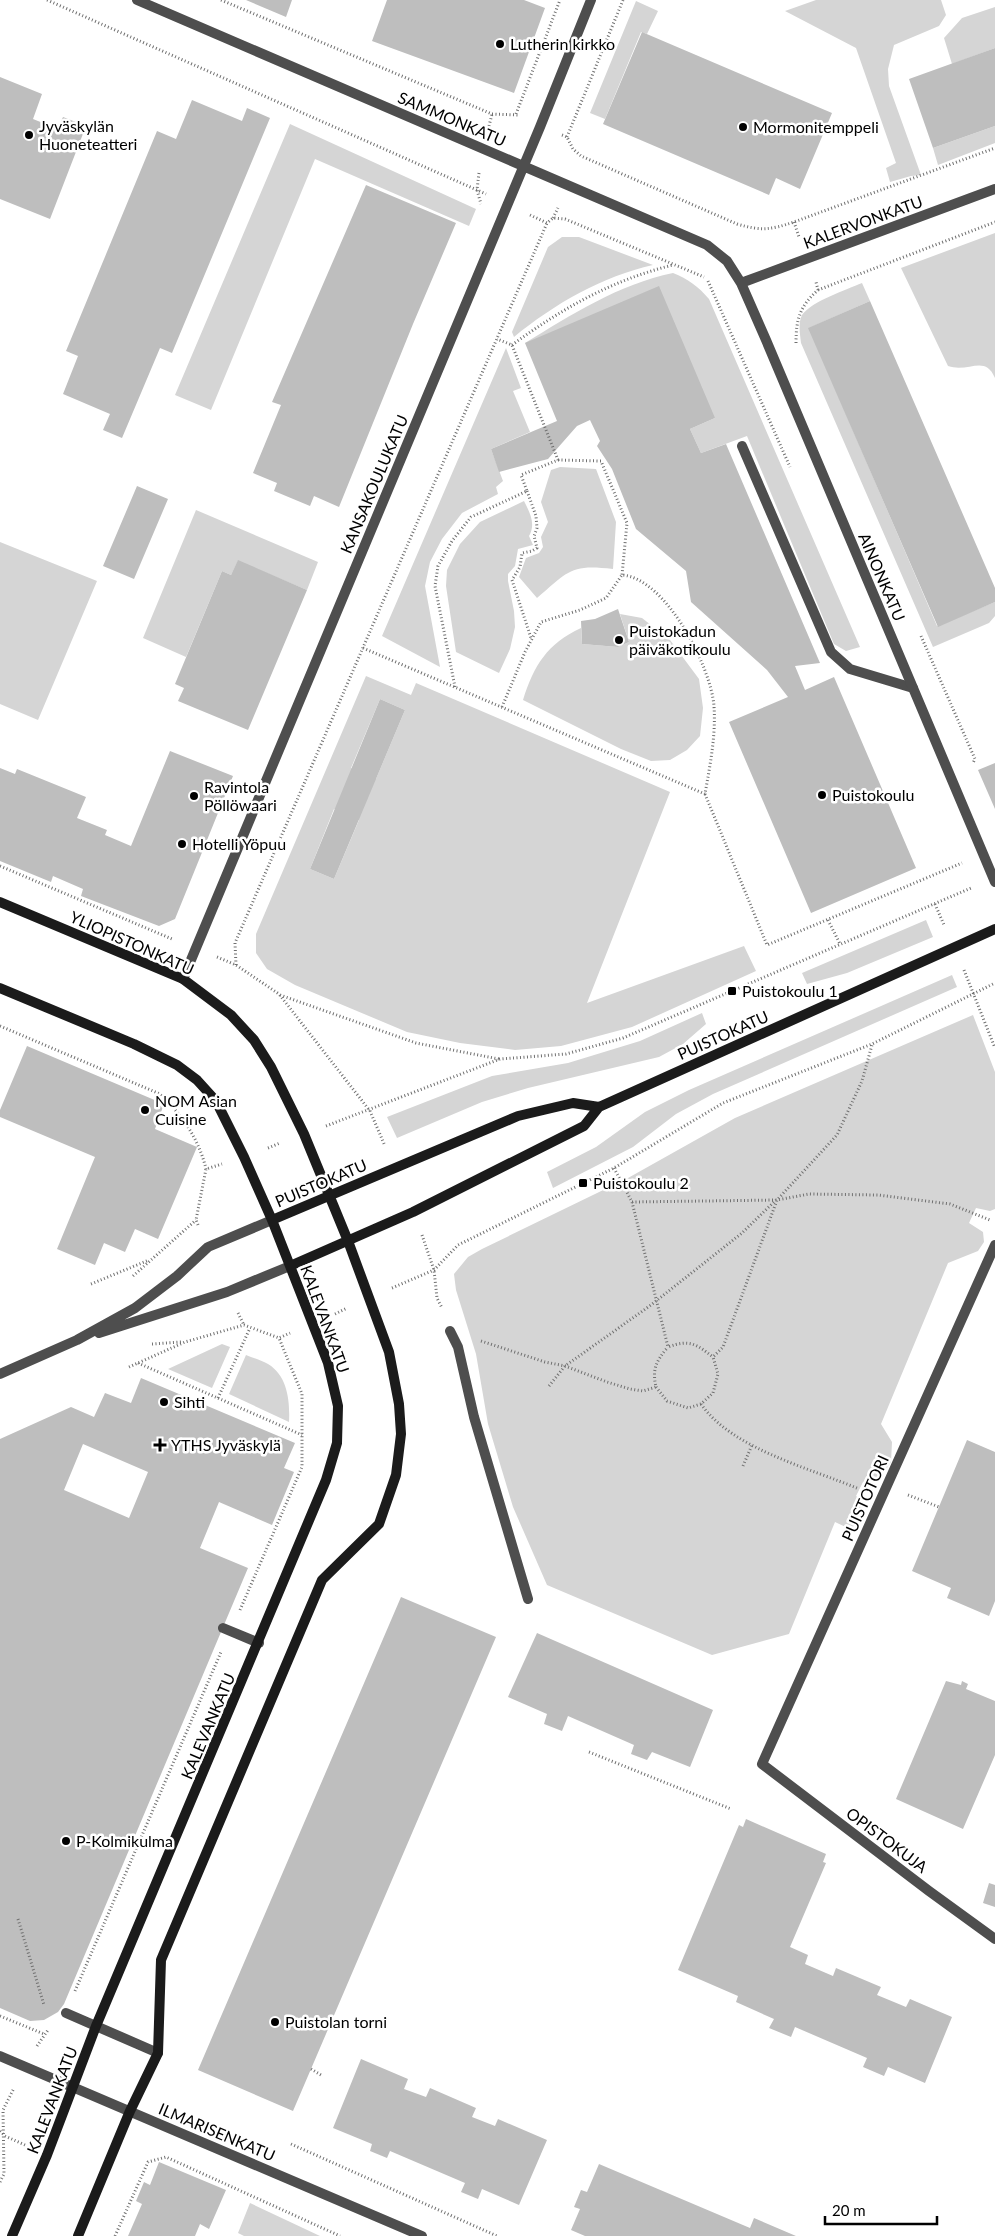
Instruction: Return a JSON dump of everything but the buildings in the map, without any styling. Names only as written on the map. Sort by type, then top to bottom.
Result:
[{"type":"main road","name":"YLIOPISTONKATU","points":[[0,902],[183,979],[231,1015],[254,1040],[271,1068],[304,1134],[348,1241]]},
{"type":"main road","name":"PUISTOKATU","points":[[290,1266],[414,1212],[584,1126],[599,1107],[995,929]]},
{"type":"main road","points":[[0,988],[134,1044],[177,1064],[198,1080],[216,1102],[228,1123],[272,1220]]},
{"type":"main road","name":"PUISTOKATU","points":[[272,1220],[518,1116],[573,1103],[599,1107]]},
{"type":"main road","name":"KALEVANKATU","points":[[12,2236],[47,2155],[96,2026],[259,1643],[326,1480],[337,1443],[338,1406],[328,1363],[272,1220]]},
{"type":"main road","points":[[78,2236],[130,2111],[158,2053],[161,1960],[322,1580],[379,1524],[396,1475],[401,1434],[396,1378],[389,1352],[348,1241]]},
{"type":"street","name":"SAMMONKATU","points":[[137,0],[707,245],[727,261],[741,283]]},
{"type":"street","name":"KANSAKOULUKATU","points":[[183,979],[591,0]]},
{"type":"street","name":"KALERVONKATU","points":[[741,283],[995,189]]},
{"type":"street","name":"AINONKATU","points":[[741,283],[994,880]]},
{"type":"street","points":[[742,446],[831,652],[850,669],[913,688]]},
{"type":"street","name":"PUISTOKATU","points":[[0,1374],[77,1340],[135,1308],[177,1276],[208,1247],[272,1220]]},
{"type":"street","name":"PUISTOTORI","points":[[762,1764],[995,1245]]},
{"type":"street","name":"PUISTOKATU","points":[[77,1340],[227,1292],[290,1266]]},
{"type":"street","points":[[450,1330],[458,1346],[474,1417],[528,1599]]},
{"type":"street","points":[[227,1629],[259,1643]]},
{"type":"street","name":"OPISTOKUJA","points":[[762,1764],[928,1891],[995,1939]]},
{"type":"street","points":[[66,2013],[158,2053]]},
{"type":"street","name":"ILMARISENKATU","points":[[0,2056],[422,2236]]},
{"type":"path","points":[[47,0],[547,223]]},
{"type":"path","points":[[222,0],[492,114],[516,114],[567,137],[573,149],[581,156],[737,224],[757,229],[777,228],[995,148]]},
{"type":"path","points":[[516,114],[560,0]]},
{"type":"path","points":[[567,137],[623,0]]},
{"type":"path","points":[[236,965],[235,943],[547,223],[553,218],[565,220],[706,278],[791,469]]},
{"type":"path","points":[[794,222],[818,290]]},
{"type":"path","points":[[798,353],[796,344],[799,315],[806,301],[818,290],[995,222]]},
{"type":"path","points":[[512,345],[587,296],[641,273],[675,265]]},
{"type":"path","points":[[497,340],[512,345],[558,460]]},
{"type":"path","points":[[502,708],[540,622],[580,610],[606,598],[622,575],[627,523],[601,461],[558,460],[521,476],[536,516],[537,528],[534,536],[537,541],[536,548],[522,553],[520,567],[512,580],[532,638]]},
{"type":"path","points":[[455,688],[435,586],[438,566],[452,541],[471,517],[527,491]]},
{"type":"path","points":[[622,575],[630,576],[661,596],[685,630],[702,660],[714,705],[713,751],[705,794],[767,945],[964,862],[974,887]]},
{"type":"path","points":[[919,632],[975,759],[972,767]]},
{"type":"path","points":[[363,648],[705,794]]},
{"type":"path","name":"YLIOPISTONKATU","points":[[0,866],[236,965],[279,994],[370,1110],[500,1059]]},
{"type":"path","points":[[279,994],[416,1043],[500,1059],[566,1054],[623,1038],[994,880]]},
{"type":"path","points":[[828,920],[840,944]]},
{"type":"path","points":[[656,1387],[643,1391],[630,1389],[566,1366],[545,1362],[450,1330],[438,1298],[434,1270],[458,1245],[614,1168],[723,1103],[872,1044],[995,983]]},
{"type":"path","points":[[974,992],[995,1048]]},
{"type":"path","points":[[0,1026],[160,1094],[176,1109],[197,1141],[206,1169]]},
{"type":"path","points":[[549,1386],[566,1366],[657,1300],[742,1233],[777,1200],[837,1136],[862,1081],[872,1044]]},
{"type":"path","points":[[614,1168],[632,1202],[668,1347]]},
{"type":"path","points":[[632,1202],[777,1200],[809,1194],[878,1196],[950,1204],[995,1222]]},
{"type":"path","points":[[713,1357],[723,1348],[777,1200]]},
{"type":"path","points":[[91,1284],[152,1259],[196,1220]]},
{"type":"path","points":[[0,2182],[4,2174],[5,2136],[3,2110],[44,2034],[66,2013],[227,1629],[302,1467],[302,1394],[279,1338],[244,1325],[185,1342],[129,1367]]},
{"type":"path","points":[[218,1398],[250,1328]]},
{"type":"path","points":[[680,1342],[696,1344],[713,1357],[718,1374],[713,1394],[701,1404],[688,1408],[667,1401],[656,1387],[653,1373],[657,1360],[668,1347],[680,1342]]},
{"type":"path","points":[[138,1363],[302,1435]]},
{"type":"path","points":[[701,1404],[728,1431],[752,1445],[858,1488],[881,1500]]},
{"type":"path","points":[[743,1466],[752,1445]]},
{"type":"path","points":[[887,1487],[939,1507]]},
{"type":"path","points":[[589,1752],[731,1809]]},
{"type":"path","points":[[18,1919],[43,2004]]},
{"type":"path","points":[[0,2016],[44,2034]]},
{"type":"path","points":[[311,2070],[321,2075]]},
{"type":"path","points":[[0,2131],[5,2136]]},
{"type":"path","points":[[291,2144],[497,2236]]},
{"type":"path","points":[[116,2236],[148,2162],[166,2157],[340,2236]]},
{"type":"shaded area","points":[[816,0],[941,0],[946,15],[939,26],[894,45],[888,69],[889,86],[921,175],[890,182],[886,168],[896,163],[856,48],[785,11]]},
{"type":"shaded area","points":[[636,1],[658,11],[647,34],[641,32],[605,119],[590,113]]},
{"type":"shaded area","points":[[995,7],[995,48],[952,64],[944,38],[962,18]]},
{"type":"shaded area","points":[[290,124],[476,209],[469,226],[315,159],[211,410],[175,395]]},
{"type":"shaded area","points":[[995,126],[995,143],[938,165],[933,148]]},
{"type":"shaded area","points":[[995,233],[995,378],[986,367],[956,368],[948,366],[901,268]]},
{"type":"shaded area","points":[[562,237],[579,237],[653,265],[616,276],[580,293],[546,313],[514,337],[512,332],[548,247]]},
{"type":"shaded area","points":[[673,273],[692,283],[709,299],[860,647],[846,651],[834,644],[747,436],[701,453],[690,429],[715,418],[525,343],[578,311],[615,293],[653,278]]},
{"type":"shaded area","points":[[862,283],[870,301],[809,328],[937,626],[995,602],[995,616],[989,623],[933,647],[801,343],[800,321],[802,315],[807,310],[830,296]]},
{"type":"shaded area","points":[[506,348],[521,388],[513,391],[530,432],[491,449],[503,481],[496,487],[498,494],[462,513],[442,539],[430,562],[425,586],[440,667],[382,636]]},
{"type":"shaded area","points":[[560,467],[596,469],[616,522],[613,569],[578,569],[556,581],[537,598],[519,577],[526,558],[539,553],[543,547],[541,537],[548,522],[541,502],[551,470]]},
{"type":"shaded area","points":[[524,501],[531,518],[532,527],[529,536],[533,545],[518,549],[515,566],[508,574],[515,627],[510,649],[499,673],[456,652],[446,586],[447,570],[460,544],[480,522]]},
{"type":"shaded area","points":[[196,510],[318,562],[307,590],[238,561],[231,575],[222,571],[186,657],[143,638]]},
{"type":"shaded area","points":[[0,542],[97,581],[38,720],[0,704]]},
{"type":"shaded area","points":[[620,614],[642,618],[670,640],[699,679],[703,708],[700,736],[687,750],[670,760],[651,761],[621,749],[523,700],[532,676],[543,657],[569,634],[581,628],[582,644],[618,647],[629,642]]},
{"type":"shaded area","points":[[366,676],[411,695],[416,683],[670,792],[587,1003],[744,946],[756,971],[632,1027],[561,1046],[515,1050],[460,1043],[407,1032],[295,985],[267,969],[256,953],[256,934]],"holes":[[[380,699],[405,710],[376,779],[351,768]],[[334,809],[359,820],[334,879],[310,869]]]},
{"type":"shaded area","points":[[926,920],[933,937],[847,973],[807,984],[802,973]]},
{"type":"shaded area","points":[[952,975],[957,987],[713,1094],[676,1114],[633,1147],[553,1188],[547,1172],[596,1147],[645,1112],[689,1090]]},
{"type":"shaded area","points":[[702,1013],[706,1024],[683,1044],[659,1057],[528,1088],[482,1102],[397,1138],[387,1117],[492,1076],[568,1063],[640,1041]]},
{"type":"shaded area","points":[[973,1015],[995,1072],[995,1209],[990,1211],[976,1208],[969,1223],[983,1232],[984,1242],[978,1251],[948,1263],[881,1424],[892,1442],[891,1462],[878,1481],[863,1482],[856,1496],[866,1504],[864,1516],[850,1529],[835,1522],[789,1634],[712,1655],[547,1585],[513,1507],[488,1424],[476,1354],[456,1290],[454,1274],[468,1257],[482,1249],[628,1178],[735,1118]]},
{"type":"shaded area","points":[[222,1344],[230,1347],[212,1388],[168,1369]]},
{"type":"shaded area","points":[[246,1355],[268,1364],[280,1375],[288,1398],[289,1422],[229,1394]]},
{"type":"shaded area","points":[[250,2203],[320,2236],[244,2236],[238,2233]]},
{"type":"place","name":"Lutherin kirkko","points":[[500,44]]},
{"type":"place","name":"Mormonitemppeli","points":[[743,127]]},
{"type":"place","name":"Jyväskylän Huoneteatteri","points":[[29,135]]},
{"type":"place","name":"Puistokadun päiväkotikoulu","points":[[619,640]]},
{"type":"place","name":"Puistokoulu","points":[[822,795]]},
{"type":"place","name":"Ravintola Pöllöwaari","points":[[194,796]]},
{"type":"place","name":"Hotelli Yöpuu","points":[[182,844]]},
{"type":"place","name":"Puistokoulu 1","points":[[732,991]]},
{"type":"place","name":"NOM Asian Cuisine","points":[[145,1110]]},
{"type":"place","name":"Puistokoulu 2","points":[[583,1183]]},
{"type":"place","name":"Sihti","points":[[164,1402]]},
{"type":"place","name":"YTHS Jyväskylä","points":[[160,1445]]},
{"type":"place","name":"P-Kolmikulma","points":[[66,1841]]},
{"type":"place","name":"Puistolan torni","points":[[275,2022]]}]
